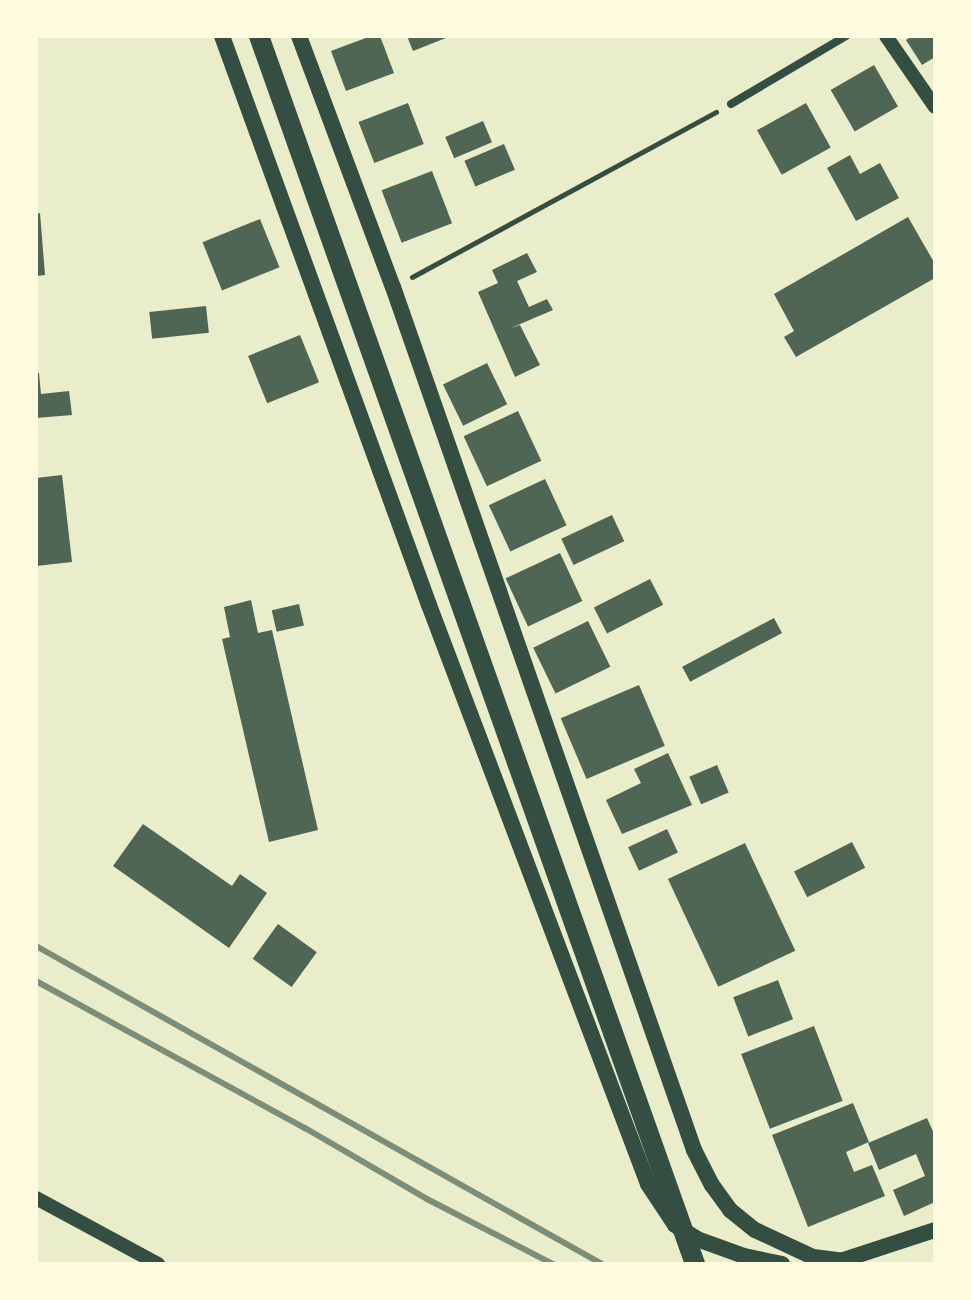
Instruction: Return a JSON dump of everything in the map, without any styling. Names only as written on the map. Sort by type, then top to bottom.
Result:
[{"type":"main road","points":[[222,36],[429,605],[648,1184],[675,1225],[697,1239],[744,1256],[782,1264]]},
{"type":"main road","points":[[259,36],[695,1264]]},
{"type":"main road","points":[[299,36],[393,287],[694,1150],[712,1185],[730,1210],[755,1230],[813,1257],[845,1261]]},
{"type":"main road","points":[[824,1264],[845,1261],[935,1230]]},
{"type":"street","points":[[731,104],[846,36]]},
{"type":"street","points":[[886,36],[935,107]]},
{"type":"street","points":[[36,1198],[158,1264]]},
{"type":"path","points":[[393,287],[731,104]]},
{"type":"building","points":[[371,36],[380,36],[394,73],[346,91],[331,51]]},
{"type":"building","points":[[407,36],[451,36],[413,51]]},
{"type":"building","points":[[912,36],[935,36],[935,57],[922,65],[906,40]]},
{"type":"building","points":[[874,65],[898,107],[855,132],[831,90]]},
{"type":"building","points":[[408,103],[424,144],[374,163],[359,122]]},
{"type":"building","points":[[806,103],[831,148],[782,175],[757,130]]},
{"type":"building","points":[[483,121],[492,142],[454,158],[445,137]]},
{"type":"building","points":[[504,144],[515,170],[475,187],[464,161]]},
{"type":"building","points":[[850,155],[860,174],[880,163],[899,198],[856,221],[827,168]]},
{"type":"building","points":[[432,171],[452,223],[402,243],[382,190]]},
{"type":"building","points":[[40,213],[45,275],[36,276],[36,214]]},
{"type":"building","points":[[908,217],[935,264],[935,278],[796,357],[784,337],[794,331],[774,294]]},
{"type":"building","points":[[260,219],[279,267],[222,290],[203,242]]},
{"type":"building","points":[[527,253],[537,272],[517,281],[529,307],[547,299],[553,310],[511,328],[520,325],[540,365],[515,377],[478,292],[498,283],[492,270]]},
{"type":"building","points":[[206,306],[209,333],[152,339],[149,312]]},
{"type":"building","points":[[300,335],[319,382],[267,403],[248,356]]},
{"type":"building","points":[[487,363],[507,404],[463,426],[443,384]]},
{"type":"building","points":[[36,373],[39,373],[41,394],[69,391],[72,415],[36,418]]},
{"type":"building","points":[[518,411],[541,461],[487,486],[464,436]]},
{"type":"building","points":[[62,475],[72,562],[36,566],[36,478]]},
{"type":"building","points":[[545,479],[567,525],[510,551],[489,505]]},
{"type":"building","points":[[612,515],[624,541],[574,565],[561,539]]},
{"type":"building","points":[[560,553],[582,601],[528,626],[506,578]]},
{"type":"building","points":[[650,579],[663,605],[607,633],[594,608]]},
{"type":"building","points":[[251,600],[258,633],[272,630],[318,830],[269,842],[222,639],[230,637],[224,607]]},
{"type":"building","points":[[299,604],[304,625],[277,632],[272,610]]},
{"type":"building","points":[[774,618],[782,633],[690,682],[682,667]]},
{"type":"building","points":[[588,621],[610,667],[556,694],[533,648]]},
{"type":"building","points":[[639,685],[665,746],[587,779],[561,718]]},
{"type":"building","points":[[668,753],[692,805],[622,834],[606,800],[641,783],[634,769]]},
{"type":"building","points":[[717,765],[729,793],[701,804],[689,777]]},
{"type":"building","points":[[143,824],[232,886],[240,874],[267,893],[229,948],[113,866]]},
{"type":"building","points":[[667,829],[678,853],[639,871],[628,847]]},
{"type":"building","points":[[852,842],[865,868],[807,897],[794,872]]},
{"type":"building","points":[[745,843],[795,951],[718,987],[668,879]]},
{"type":"building","points":[[278,924],[317,952],[292,987],[253,959]]},
{"type":"building","points":[[778,980],[793,1019],[748,1036],[733,997]]},
{"type":"building","points":[[814,1026],[843,1101],[770,1129],[741,1054]]},
{"type":"building","points":[[853,1103],[869,1142],[846,1152],[854,1172],[872,1165],[885,1196],[808,1227],[772,1135]]},
{"type":"building","points":[[927,1118],[935,1136],[935,1202],[904,1216],[893,1190],[925,1176],[916,1154],[879,1170],[868,1143]]},
{"type":"railway","points":[[36,946],[602,1264]]},
{"type":"railway","points":[[36,981],[305,1128],[427,1199],[553,1264]]}]
